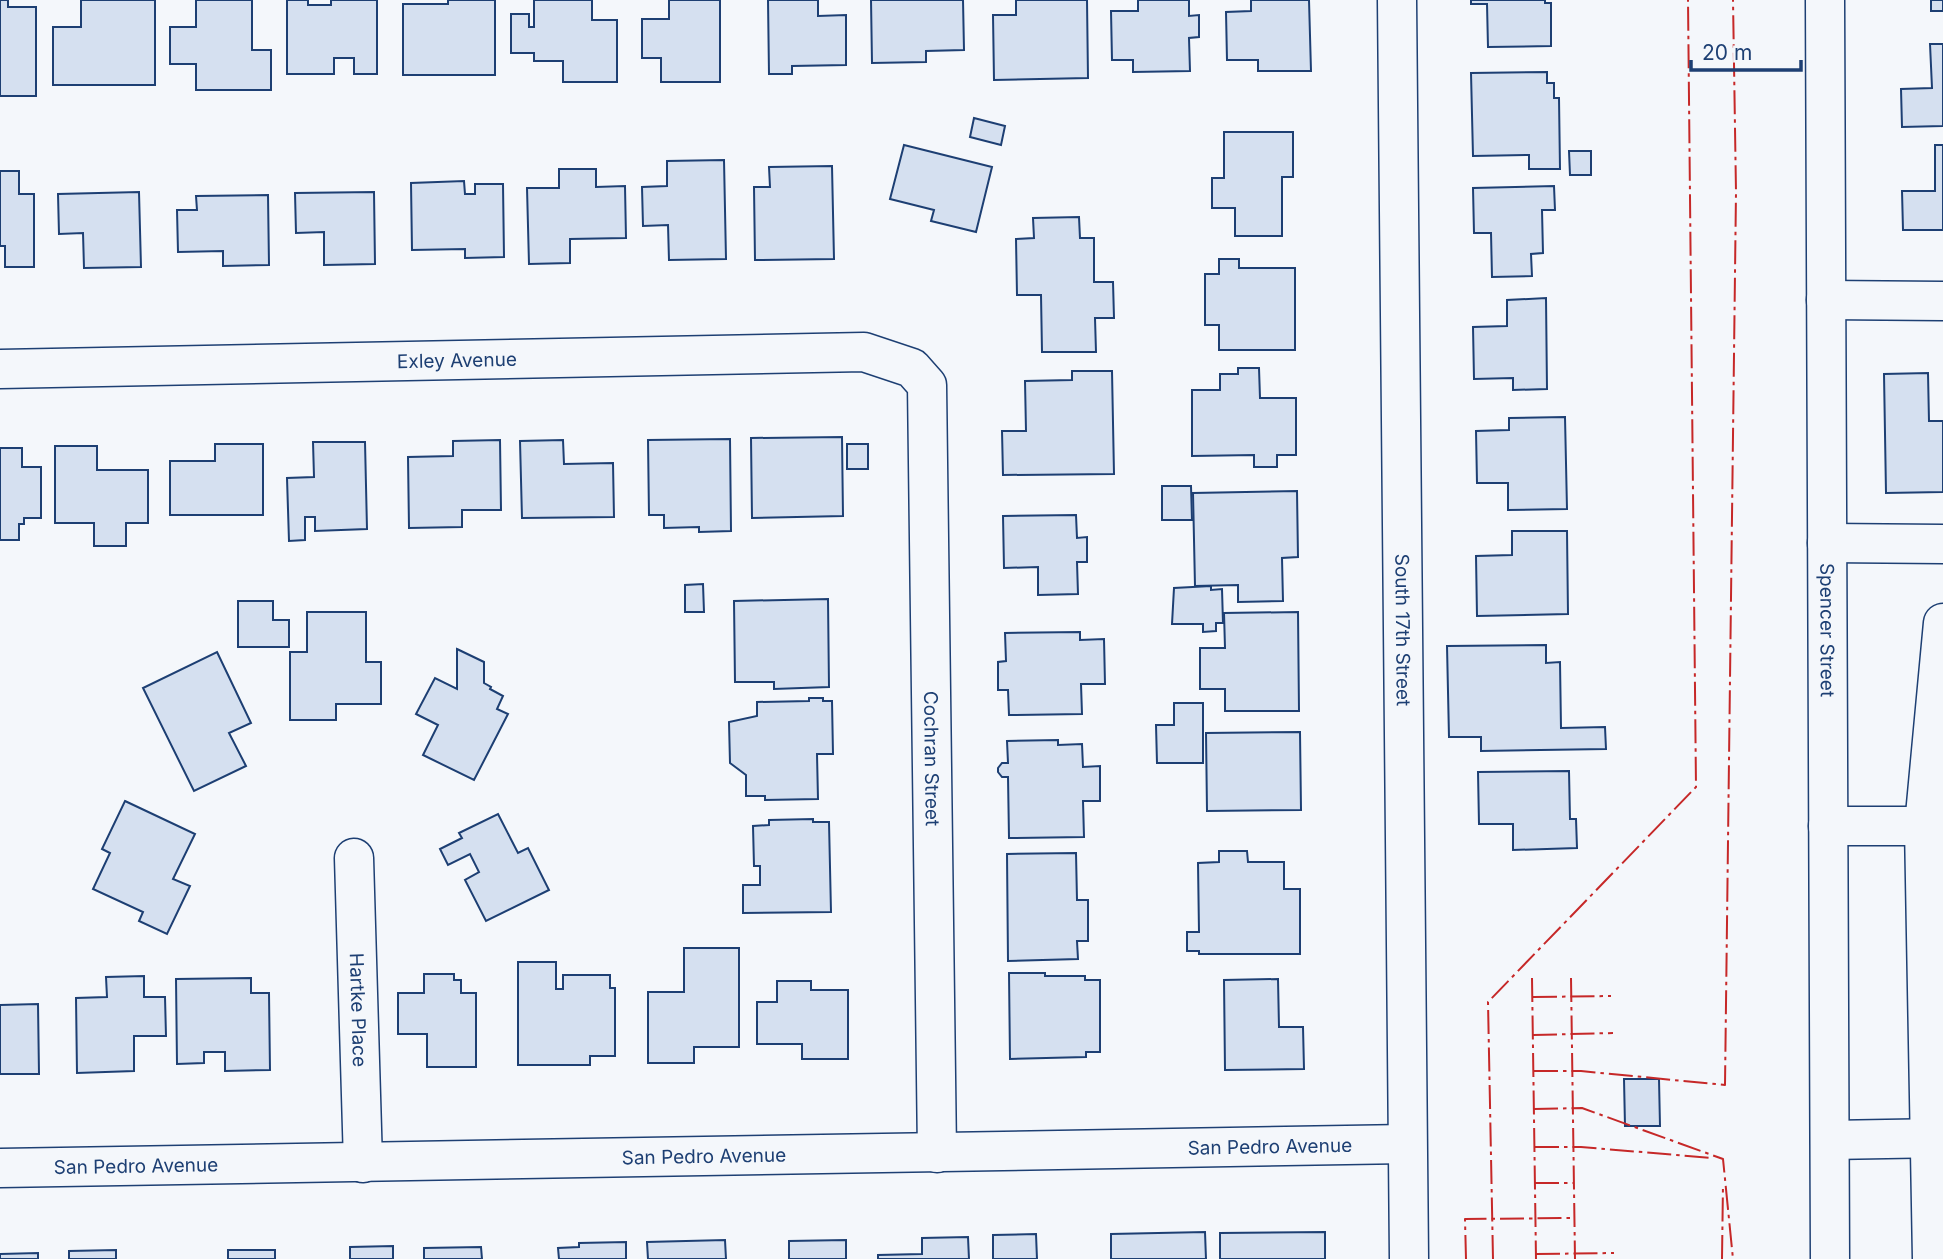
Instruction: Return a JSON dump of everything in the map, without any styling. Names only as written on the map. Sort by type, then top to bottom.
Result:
[{"type":"street","name":"South 17th Street","points":[[1397,0],[1409,1259]]},
{"type":"street","name":"Spencer Street","points":[[1825,0],[1830,1259]]},
{"type":"street","points":[[1826,300],[1943,301]]},
{"type":"street","name":"Exley Avenue","points":[[0,369],[864,352],[912,368]]},
{"type":"street","name":"Cochran Street","points":[[912,368],[927,385],[937,1153]]},
{"type":"street","points":[[1827,543],[1943,544]]},
{"type":"street","points":[[1932,1259],[1936,1138],[1924,826],[1938,738],[1943,623]]},
{"type":"street","points":[[1828,826],[1924,826]]},
{"type":"street","name":"Hartke Place","points":[[354,858],[363,1163]]},
{"type":"street","points":[[1829,1140],[1936,1138]]},
{"type":"street","name":"San Pedro Avenue","points":[[0,1168],[1407,1144]]},
{"type":"building","points":[[0,0],[8,0],[8,7],[36,7],[36,96],[0,96]]},
{"type":"building","points":[[81,0],[155,0],[155,85],[53,85],[53,27],[81,27]]},
{"type":"building","points":[[196,0],[252,0],[252,50],[271,50],[271,90],[196,90],[196,64],[170,64],[170,27],[196,27]]},
{"type":"building","points":[[287,0],[308,0],[308,5],[331,5],[331,0],[377,0],[377,74],[354,74],[354,58],[334,58],[334,74],[287,74]]},
{"type":"building","points":[[448,0],[495,0],[495,75],[403,75],[403,4],[448,4]]},
{"type":"building","points":[[534,0],[592,0],[592,20],[617,20],[617,82],[563,82],[563,61],[534,61],[534,53],[511,53],[511,14],[529,14],[529,27],[534,27]]},
{"type":"building","points":[[669,0],[720,0],[720,82],[661,82],[661,58],[642,58],[642,19],[669,19]]},
{"type":"building","points":[[768,0],[818,0],[818,16],[846,15],[846,65],[792,66],[792,74],[769,74]]},
{"type":"building","points":[[871,0],[963,0],[964,50],[926,51],[926,62],[872,63]]},
{"type":"building","points":[[1016,0],[1087,0],[1088,78],[994,80],[993,15],[1016,15]]},
{"type":"building","points":[[1138,0],[1189,0],[1189,16],[1199,15],[1199,37],[1189,38],[1190,71],[1133,72],[1133,60],[1112,60],[1111,11],[1138,11]]},
{"type":"building","points":[[1251,0],[1309,0],[1311,71],[1258,71],[1258,60],[1227,60],[1226,12],[1251,11]]},
{"type":"building","points":[[1471,0],[1545,0],[1545,3],[1551,3],[1551,46],[1488,47],[1487,4],[1471,4]]},
{"type":"building","points":[[1931,0],[1943,0],[1943,11],[1931,11]]},
{"type":"building","points":[[1930,44],[1943,44],[1943,126],[1902,127],[1901,89],[1932,88]]},
{"type":"building","points":[[1547,72],[1547,83],[1554,83],[1554,98],[1559,98],[1560,169],[1529,169],[1529,155],[1473,156],[1471,73]]},
{"type":"building","points":[[974,118],[1005,126],[1001,145],[970,137]]},
{"type":"building","points":[[1224,132],[1293,132],[1293,177],[1282,177],[1282,236],[1235,236],[1235,208],[1212,208],[1212,178],[1224,178]]},
{"type":"building","points":[[904,145],[992,167],[976,232],[931,221],[934,210],[890,199]]},
{"type":"building","points":[[1935,145],[1943,145],[1943,230],[1903,230],[1902,191],[1935,191]]},
{"type":"building","points":[[1569,151],[1591,151],[1591,175],[1570,175]]},
{"type":"building","points":[[724,160],[726,259],[669,260],[668,225],[643,226],[642,187],[667,186],[667,161]]},
{"type":"building","points":[[832,166],[834,259],[755,260],[754,187],[770,187],[769,167]]},
{"type":"building","points":[[559,169],[596,169],[596,187],[625,186],[626,238],[570,239],[570,263],[529,264],[527,188],[559,188]]},
{"type":"building","points":[[0,171],[19,171],[19,194],[34,194],[34,267],[5,267],[5,246],[0,246]]},
{"type":"building","points":[[464,181],[465,194],[475,194],[475,184],[503,184],[504,257],[465,258],[465,249],[412,250],[411,183]]},
{"type":"building","points":[[1554,186],[1555,210],[1542,210],[1543,253],[1531,254],[1532,276],[1492,277],[1491,233],[1474,233],[1473,188]]},
{"type":"building","points":[[139,192],[141,267],[84,268],[83,233],[59,234],[58,194]]},
{"type":"building","points":[[374,192],[375,264],[324,265],[324,232],[296,233],[295,193]]},
{"type":"building","points":[[268,195],[269,265],[223,266],[223,251],[178,252],[177,210],[197,210],[196,196]]},
{"type":"building","points":[[1079,217],[1080,238],[1094,238],[1094,282],[1113,282],[1114,318],[1095,318],[1096,352],[1042,352],[1041,295],[1017,295],[1016,239],[1034,238],[1033,218]]},
{"type":"building","points":[[1219,259],[1239,259],[1239,268],[1295,268],[1295,350],[1219,350],[1219,325],[1205,325],[1205,274],[1219,274]]},
{"type":"building","points":[[1546,298],[1547,389],[1513,390],[1513,378],[1474,379],[1473,327],[1507,326],[1507,300]]},
{"type":"building","points":[[1238,368],[1259,368],[1260,398],[1296,398],[1296,455],[1277,455],[1277,467],[1254,467],[1254,455],[1192,456],[1192,390],[1220,390],[1220,374],[1238,374]]},
{"type":"building","points":[[1072,371],[1112,371],[1114,474],[1003,475],[1002,431],[1026,431],[1025,381],[1072,380]]},
{"type":"building","points":[[1928,373],[1929,421],[1943,421],[1943,492],[1886,493],[1884,374]]},
{"type":"building","points":[[1565,417],[1567,509],[1508,510],[1508,483],[1477,483],[1476,431],[1509,430],[1509,418]]},
{"type":"building","points":[[842,437],[843,516],[752,518],[751,438]]},
{"type":"building","points":[[730,439],[731,531],[699,532],[699,527],[664,528],[664,515],[649,515],[648,440]]},
{"type":"building","points":[[500,440],[501,510],[462,510],[462,527],[409,528],[408,457],[453,456],[453,441]]},
{"type":"building","points":[[563,440],[564,464],[613,463],[614,517],[522,518],[520,441]]},
{"type":"building","points":[[313,442],[365,442],[367,529],[315,531],[315,517],[305,517],[305,540],[289,541],[287,478],[314,477]]},
{"type":"building","points":[[215,444],[263,444],[263,515],[170,515],[170,461],[215,461]]},
{"type":"building","points":[[847,444],[868,444],[868,469],[847,469]]},
{"type":"building","points":[[55,446],[97,446],[97,470],[148,470],[148,523],[126,523],[126,546],[94,546],[94,523],[55,523]]},
{"type":"building","points":[[0,448],[22,448],[22,467],[41,467],[41,518],[24,518],[24,524],[19,524],[19,540],[0,540]]},
{"type":"building","points":[[1162,486],[1191,486],[1192,520],[1162,520]]},
{"type":"building","points":[[1297,491],[1298,557],[1282,558],[1283,601],[1238,602],[1238,585],[1195,586],[1193,493]]},
{"type":"building","points":[[1076,515],[1077,538],[1087,537],[1087,562],[1077,562],[1078,594],[1038,595],[1038,567],[1004,568],[1003,516]]},
{"type":"building","points":[[1512,531],[1567,531],[1568,614],[1477,616],[1476,556],[1512,555]]},
{"type":"building","points":[[703,584],[704,612],[685,612],[685,585]]},
{"type":"building","points":[[1211,586],[1211,590],[1222,589],[1223,623],[1216,623],[1216,631],[1203,632],[1203,624],[1172,624],[1174,588]]},
{"type":"building","points":[[828,599],[829,687],[774,689],[774,682],[735,682],[734,601]]},
{"type":"building","points":[[238,601],[273,601],[273,620],[289,620],[289,647],[238,647]]},
{"type":"building","points":[[307,612],[366,612],[366,662],[381,662],[381,704],[336,704],[336,720],[290,720],[290,652],[307,652]]},
{"type":"building","points":[[1298,612],[1299,711],[1225,711],[1225,689],[1200,689],[1200,648],[1225,648],[1224,613]]},
{"type":"building","points":[[1080,632],[1080,640],[1104,639],[1105,684],[1081,684],[1082,714],[1009,715],[1008,690],[998,690],[998,662],[1006,661],[1005,633]]},
{"type":"building","points":[[1546,645],[1546,663],[1560,662],[1561,728],[1605,727],[1606,749],[1481,751],[1481,737],[1449,737],[1447,646]]},
{"type":"building","points":[[457,649],[484,662],[484,683],[503,696],[497,709],[508,714],[474,780],[423,755],[438,725],[416,714],[435,678],[457,689]]},
{"type":"building","points":[[217,652],[251,723],[229,733],[246,766],[194,791],[143,688]]},
{"type":"building","points":[[809,698],[832,701],[833,754],[817,754],[818,799],[765,800],[765,796],[746,796],[746,775],[730,763],[729,722],[757,716],[757,702],[809,701]]},
{"type":"building","points":[[1174,703],[1203,703],[1203,763],[1157,763],[1156,725],[1174,725]]},
{"type":"building","points":[[1300,732],[1301,810],[1207,811],[1206,733]]},
{"type":"building","points":[[1058,740],[1058,745],[1082,744],[1083,767],[1100,766],[1100,801],[1083,801],[1084,837],[1009,838],[1008,777],[1002,777],[998,772],[1002,763],[1008,763],[1007,741]]},
{"type":"building","points":[[1569,771],[1570,819],[1576,819],[1577,848],[1513,850],[1513,824],[1479,824],[1478,772]]},
{"type":"building","points":[[125,801],[195,834],[173,879],[190,886],[167,934],[139,921],[143,912],[93,889],[110,853],[102,849]]},
{"type":"building","points":[[498,814],[518,853],[528,848],[549,890],[486,921],[465,880],[479,872],[470,854],[448,865],[440,849],[462,838],[459,833]]},
{"type":"building","points":[[813,819],[813,822],[829,822],[831,912],[743,913],[743,885],[760,885],[760,866],[754,866],[753,826],[769,825],[769,820]]},
{"type":"building","points":[[1219,851],[1247,851],[1248,862],[1284,862],[1284,889],[1300,889],[1300,954],[1199,954],[1199,951],[1187,951],[1187,932],[1199,932],[1198,863],[1219,862]]},
{"type":"building","points":[[1076,853],[1077,900],[1088,900],[1088,941],[1077,941],[1078,959],[1008,961],[1007,854]]},
{"type":"building","points":[[684,948],[739,948],[739,1047],[694,1047],[694,1063],[648,1063],[648,992],[684,992]]},
{"type":"building","points":[[518,962],[556,962],[556,989],[563,989],[563,975],[610,975],[610,988],[615,988],[615,1056],[590,1056],[590,1065],[518,1065]]},
{"type":"building","points":[[1009,973],[1085,976],[1085,980],[1100,980],[1100,1052],[1086,1052],[1086,1057],[1010,1059]]},
{"type":"building","points":[[424,974],[454,974],[454,980],[461,980],[461,993],[476,993],[476,1067],[427,1067],[427,1034],[398,1034],[398,993],[424,993]]},
{"type":"building","points":[[144,976],[144,997],[165,997],[166,1036],[134,1036],[134,1071],[77,1073],[76,998],[107,997],[106,977]]},
{"type":"building","points":[[251,978],[251,993],[269,993],[270,1070],[225,1071],[225,1052],[204,1052],[204,1063],[177,1064],[176,979]]},
{"type":"building","points":[[1278,979],[1279,1027],[1303,1027],[1304,1069],[1225,1070],[1224,980]]},
{"type":"building","points":[[777,981],[811,981],[811,990],[848,990],[848,1059],[802,1059],[802,1044],[757,1044],[757,1002],[777,1002]]},
{"type":"building","points":[[38,1004],[39,1074],[0,1074],[0,1005]]},
{"type":"building","points":[[1624,1079],[1659,1079],[1660,1126],[1625,1126]]},
{"type":"building","points":[[1205,1232],[1206,1259],[1111,1259],[1111,1234]]},
{"type":"building","points":[[1325,1232],[1325,1259],[1220,1259],[1220,1233]]},
{"type":"building","points":[[1036,1234],[1037,1259],[993,1259],[993,1235]]},
{"type":"building","points":[[968,1237],[969,1259],[878,1259],[878,1255],[922,1254],[922,1238]]},
{"type":"building","points":[[725,1240],[726,1259],[648,1259],[647,1242]]},
{"type":"building","points":[[846,1240],[846,1259],[789,1259],[789,1241]]},
{"type":"building","points":[[626,1242],[626,1259],[559,1259],[558,1248],[579,1247],[579,1243]]},
{"type":"building","points":[[393,1246],[393,1259],[350,1259],[350,1247]]},
{"type":"building","points":[[481,1247],[482,1259],[424,1259],[424,1248]]},
{"type":"building","points":[[116,1250],[116,1259],[69,1259],[69,1251]]},
{"type":"building","points":[[228,1250],[275,1250],[275,1259],[228,1259]]},
{"type":"building","points":[[38,1253],[38,1259],[0,1259],[0,1254]]},
{"type":"power","points":[[1493,1259],[1488,1002],[1696,787],[1688,0]]},
{"type":"power","points":[[1534,1071],[1581,1071],[1725,1085],[1736,192],[1733,0]]},
{"type":"power","points":[[1532,978],[1536,1259]]},
{"type":"power","points":[[1571,978],[1575,1259]]},
{"type":"power","points":[[1533,997],[1611,996]]},
{"type":"power","points":[[1533,1035],[1613,1033]]},
{"type":"power","points":[[1534,1109],[1582,1108],[1723,1159],[1733,1259]]},
{"type":"power","points":[[1535,1147],[1581,1147],[1713,1158]]},
{"type":"power","points":[[1535,1183],[1574,1183]]},
{"type":"power","points":[[1722,1259],[1723,1184]]},
{"type":"power","points":[[1466,1259],[1465,1219],[1574,1218]]},
{"type":"power","points":[[1536,1254],[1614,1253]]}]
